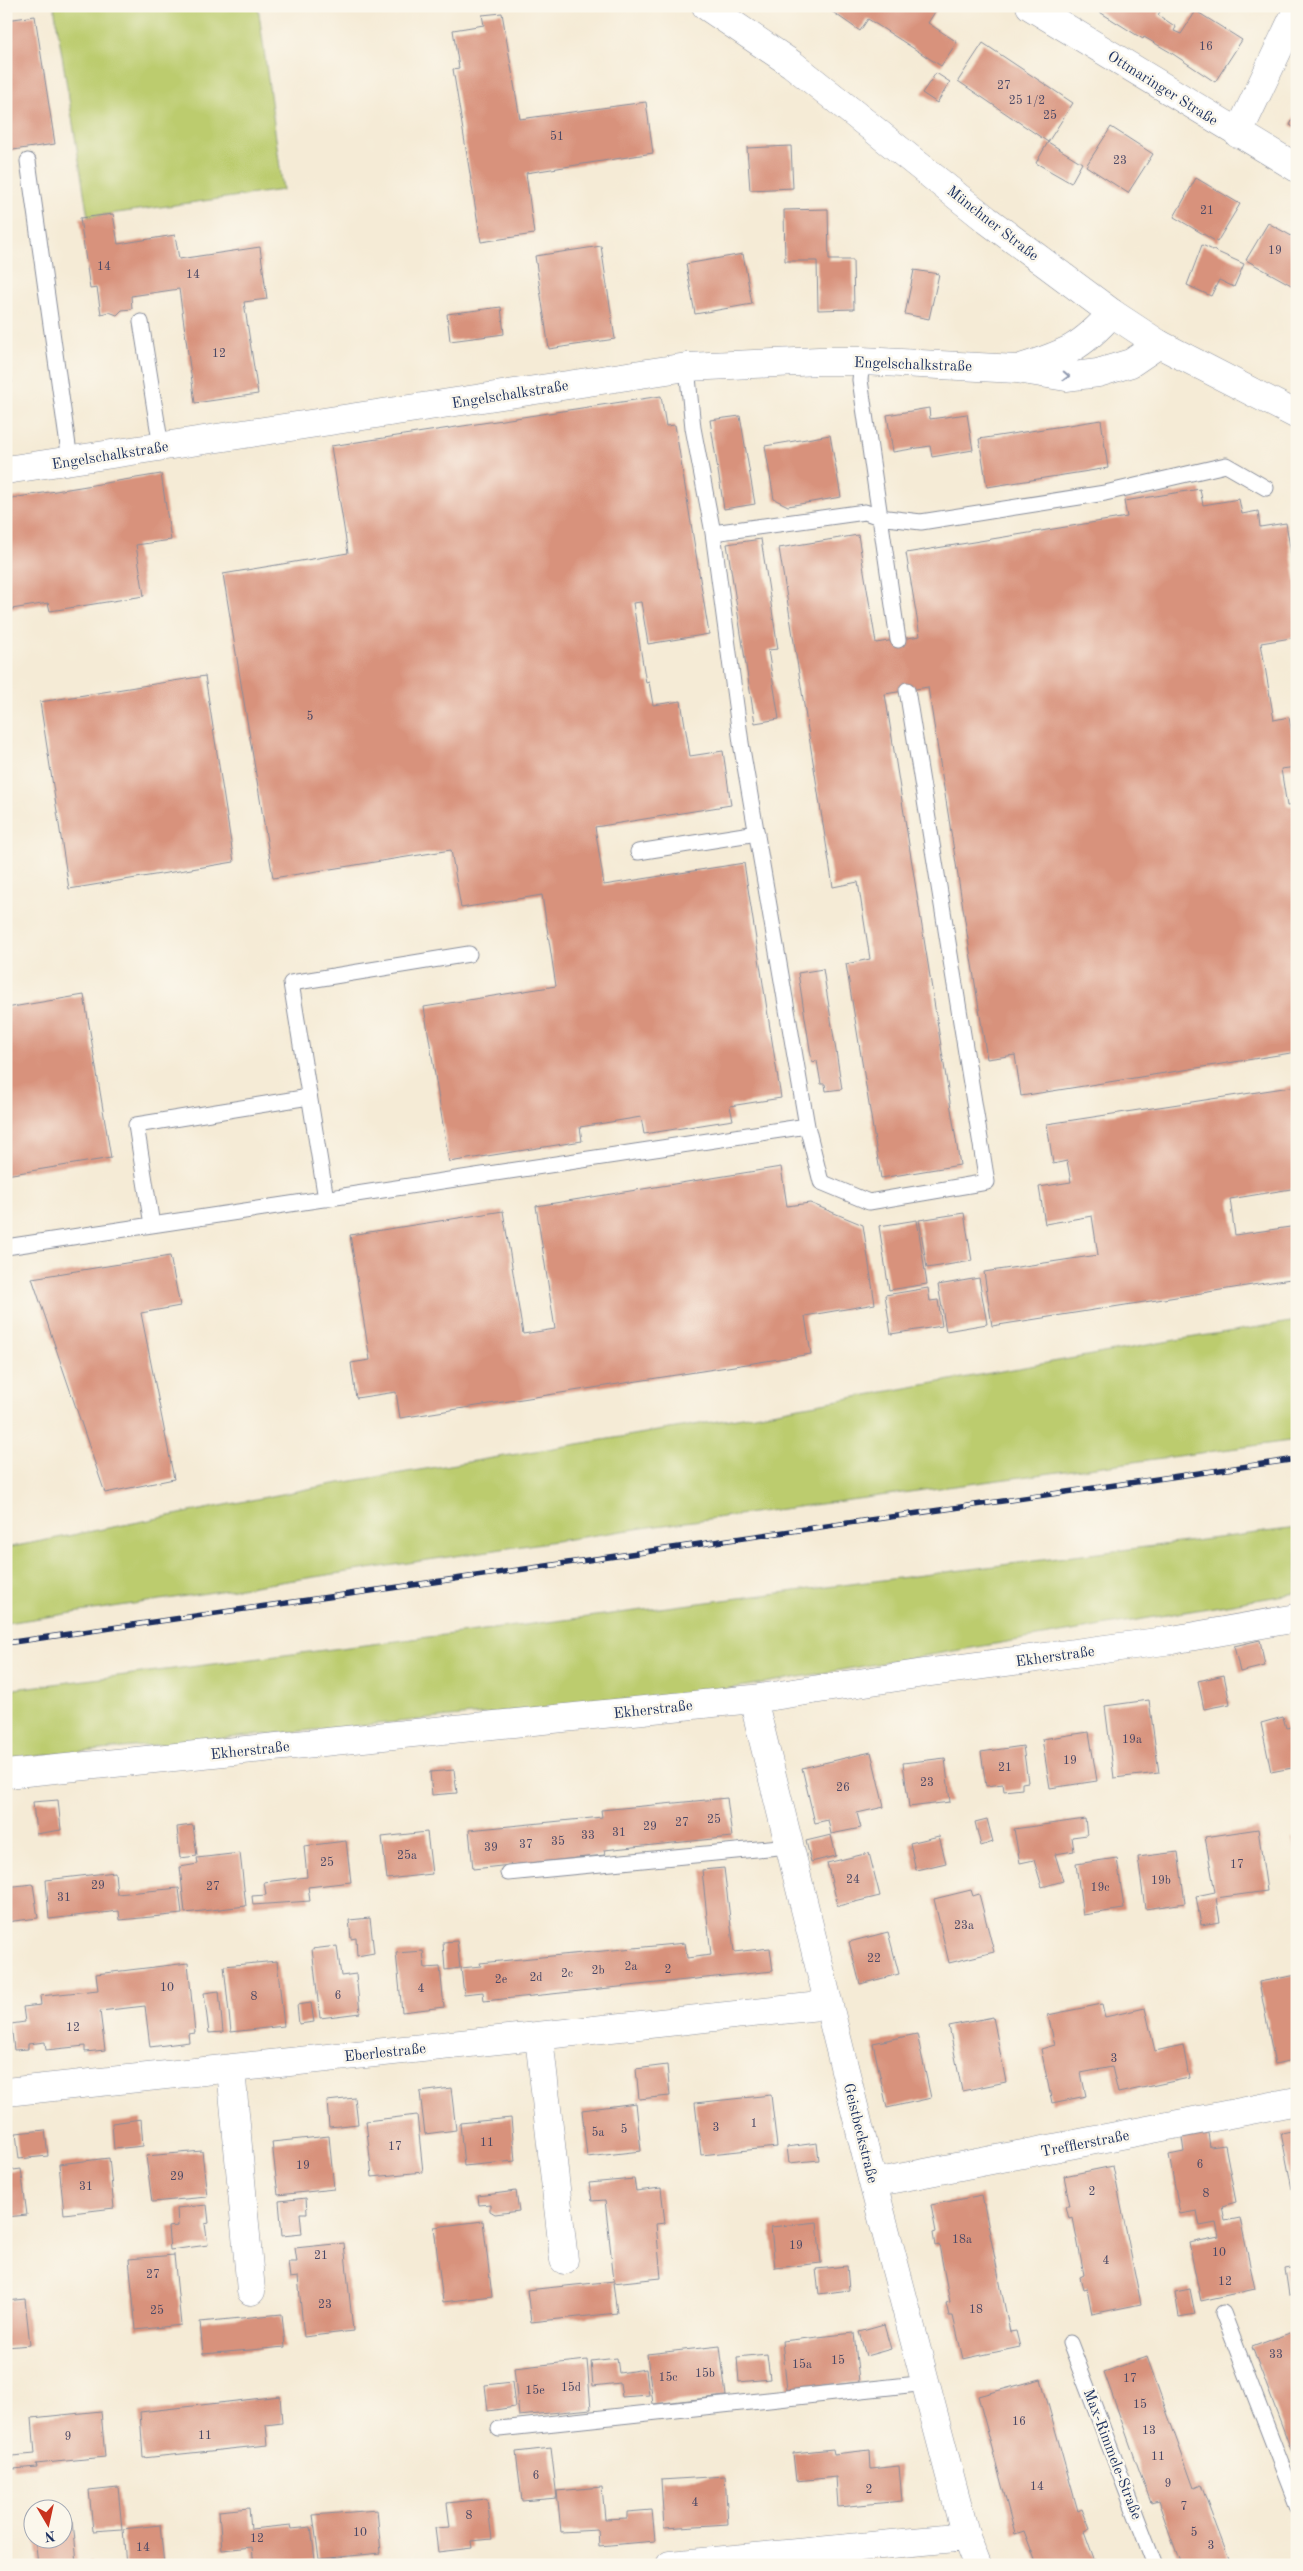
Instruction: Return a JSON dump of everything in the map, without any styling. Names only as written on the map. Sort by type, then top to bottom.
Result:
[{"type":"street","name":"Münchner Straße","points":[[706,6],[792,64],[987,220],[1112,313],[1159,344],[1297,415]]},
{"type":"street","name":"Ottmaringer Straße","points":[[1030,6],[1238,134],[1297,168]]},
{"type":"street","points":[[1238,134],[1297,10]]},
{"type":"street","name":"Engelschalkstraße","points":[[1018,369],[1068,352],[1092,335],[1112,313]]},
{"type":"street","name":"Engelschalkstraße","points":[[6,470],[687,367],[818,361],[862,361],[1018,369],[1066,377],[1098,373],[1131,363],[1159,344]]},
{"type":"street","name":"Ekherstraße","points":[[6,1774],[752,1699],[924,1673],[1172,1640],[1297,1618]]},
{"type":"street","name":"Geistbeckstraße","points":[[752,1699],[873,2183],[966,2537],[977,2565]]},
{"type":"street","name":"Eberlestraße","points":[[6,2092],[829,2005]]},
{"type":"street","points":[[539,2037],[564,2260]]},
{"type":"street","points":[[231,2069],[250,2291]]},
{"type":"street","name":"Trefflerstraße","points":[[873,2183],[1297,2101]]},
{"type":"street","points":[[670,2565],[830,2557],[966,2537]]},
{"type":"lane","points":[[28,161],[70,460]]},
{"type":"lane","points":[[141,322],[161,448]]},
{"type":"lane","points":[[862,361],[860,380],[898,640]]},
{"type":"lane","points":[[687,367],[693,428],[713,533],[741,743],[807,1126],[821,1182],[869,1202],[988,1182],[907,690]]},
{"type":"lane","points":[[713,533],[865,512],[921,522],[1106,493],[1226,465],[1266,488]]},
{"type":"lane","points":[[638,852],[756,833]]},
{"type":"lane","points":[[326,1199],[291,984],[469,954]]},
{"type":"lane","points":[[152,1225],[136,1125],[309,1097]]},
{"type":"lane","points":[[6,1247],[807,1126]]},
{"type":"lane","points":[[508,1873],[789,1846]]},
{"type":"lane","points":[[1223,2313],[1297,2505]]},
{"type":"lane","name":"Max-Rimmele-Straße","points":[[1070,2343],[1155,2565]]},
{"type":"lane","points":[[499,2429],[927,2383]]},
{"type":"green space","points":[[54,6],[258,6],[283,190],[88,217]]},
{"type":"green space","points":[[1297,1321],[1297,1440],[656,1526],[6,1623],[6,1548],[328,1485],[749,1416],[1176,1340]]},
{"type":"green space","points":[[1297,1528],[1297,1593],[705,1693],[6,1759],[6,1690]]},
{"type":"building","points":[[824,6],[937,6],[928,23],[957,42],[941,66],[868,19],[860,31]]},
{"type":"building","points":[[1090,6],[1163,6],[1158,15],[1176,27],[1174,31],[1181,34],[1196,11],[1242,40],[1215,82],[1170,52],[1144,37],[1143,39]]},
{"type":"building","points":[[502,13],[520,119],[646,102],[653,153],[526,173],[534,234],[481,242],[453,69],[459,68],[453,30],[484,25],[482,15]]},
{"type":"building","points":[[35,16],[55,144],[6,151],[6,20]]},
{"type":"building","points":[[983,43],[1073,103],[1048,142],[958,81]]},
{"type":"building","points":[[936,73],[950,82],[937,103],[922,93]]},
{"type":"building","points":[[1297,111],[1297,129],[1290,125]]},
{"type":"building","points":[[1111,127],[1153,154],[1128,193],[1086,166]]},
{"type":"building","points":[[1048,142],[1082,163],[1071,183],[1036,163]]},
{"type":"building","points":[[791,146],[793,188],[750,190],[747,148]]},
{"type":"building","points":[[1196,178],[1240,204],[1217,242],[1174,217]]},
{"type":"building","points":[[828,209],[829,260],[853,260],[854,309],[818,310],[817,261],[785,261],[784,210]]},
{"type":"building","points":[[113,214],[118,244],[175,235],[179,259],[260,247],[267,299],[244,302],[258,394],[195,403],[179,289],[131,296],[132,309],[122,310],[117,315],[109,312],[101,314],[97,288],[90,289],[80,218]]},
{"type":"building","points":[[1268,223],[1297,239],[1297,278],[1293,286],[1246,260]]},
{"type":"building","points":[[1202,245],[1244,264],[1234,287],[1219,280],[1211,296],[1187,285]]},
{"type":"building","points":[[601,246],[615,339],[549,349],[535,256]]},
{"type":"building","points":[[743,254],[752,304],[695,314],[686,264]]},
{"type":"building","points":[[914,270],[939,274],[929,319],[905,314]]},
{"type":"building","points":[[501,307],[504,334],[450,341],[447,314]]},
{"type":"building","points":[[6,350],[12,383],[6,384]]},
{"type":"building","points":[[661,396],[666,426],[675,425],[709,634],[648,644],[641,602],[633,603],[646,683],[649,682],[653,705],[681,701],[690,756],[723,751],[731,805],[595,827],[604,885],[744,863],[781,1098],[730,1106],[733,1120],[644,1134],[641,1117],[580,1127],[582,1141],[449,1162],[424,1007],[556,986],[542,895],[461,908],[451,850],[273,878],[223,574],[348,553],[331,446]]},
{"type":"building","points":[[929,408],[930,419],[967,414],[973,450],[932,457],[930,446],[893,452],[887,415]]},
{"type":"building","points":[[740,416],[755,504],[724,509],[710,420]]},
{"type":"building","points":[[1101,420],[1108,468],[987,487],[979,439]]},
{"type":"building","points":[[830,435],[841,497],[788,506],[774,499],[765,446]]},
{"type":"building","points":[[161,474],[171,540],[136,545],[144,596],[50,611],[48,603],[6,610],[6,499]]},
{"type":"building","points":[[1200,489],[1203,505],[1239,499],[1242,514],[1258,511],[1260,527],[1286,523],[1297,590],[1297,637],[1261,643],[1274,720],[1289,717],[1297,761],[1297,767],[1281,769],[1287,806],[1297,805],[1297,1052],[1021,1096],[1015,1055],[987,1059],[928,687],[885,694],[960,1165],[881,1178],[846,964],[870,959],[858,882],[833,887],[779,548],[858,535],[876,643],[920,636],[906,553],[1127,517],[1124,501]]},
{"type":"building","points":[[761,539],[778,649],[768,650],[779,719],[755,723],[727,544]]},
{"type":"building","points":[[205,676],[234,862],[69,889],[40,702]]},
{"type":"building","points":[[823,969],[842,1089],[826,1091],[825,1084],[821,1084],[817,1061],[812,1062],[798,973]]},
{"type":"building","points":[[84,995],[111,1158],[6,1175],[6,1008]]},
{"type":"building","points":[[1297,1086],[1297,1188],[1230,1199],[1235,1235],[1297,1226],[1297,1278],[992,1326],[984,1272],[1098,1255],[1092,1216],[1045,1224],[1039,1187],[1071,1182],[1067,1161],[1053,1164],[1047,1124]]},
{"type":"building","points":[[781,1167],[787,1206],[810,1203],[863,1225],[875,1304],[805,1316],[811,1354],[400,1418],[396,1392],[356,1398],[351,1363],[370,1360],[350,1235],[503,1211],[523,1334],[555,1329],[536,1206]]},
{"type":"building","points":[[964,1213],[972,1261],[927,1268],[919,1220]]},
{"type":"building","points":[[917,1220],[927,1284],[889,1290],[879,1226]]},
{"type":"building","points":[[170,1256],[180,1306],[141,1313],[174,1479],[105,1493],[32,1278]]},
{"type":"building","points":[[979,1278],[987,1324],[946,1331],[938,1285]]},
{"type":"building","points":[[928,1288],[930,1301],[938,1300],[942,1326],[891,1334],[885,1295]]},
{"type":"building","points":[[1260,1640],[1265,1666],[1240,1672],[1234,1646]]},
{"type":"building","points":[[1224,1675],[1230,1704],[1204,1709],[1198,1681]]},
{"type":"building","points":[[1149,1700],[1159,1773],[1114,1778],[1105,1706]]},
{"type":"building","points":[[1283,1717],[1286,1728],[1297,1726],[1297,1767],[1271,1772],[1261,1723]]},
{"type":"building","points":[[1089,1732],[1097,1781],[1050,1788],[1042,1739]]},
{"type":"building","points":[[1023,1746],[1028,1782],[1022,1783],[1022,1789],[1004,1791],[1003,1784],[986,1786],[981,1752]]},
{"type":"building","points":[[871,1752],[884,1807],[857,1813],[861,1828],[831,1834],[828,1820],[815,1823],[802,1768]]},
{"type":"building","points":[[945,1758],[950,1802],[909,1807],[903,1763]]},
{"type":"building","points":[[454,1770],[457,1793],[432,1795],[430,1772]]},
{"type":"building","points":[[727,1798],[732,1837],[604,1850],[605,1855],[473,1869],[469,1830],[602,1817],[601,1810]]},
{"type":"building","points":[[58,1800],[61,1830],[36,1834],[33,1802]]},
{"type":"building","points":[[987,1819],[993,1842],[981,1846],[975,1822]]},
{"type":"building","points":[[1085,1819],[1087,1835],[1072,1837],[1074,1851],[1055,1854],[1063,1881],[1042,1887],[1034,1860],[1020,1863],[1014,1829]]},
{"type":"building","points":[[193,1825],[197,1856],[180,1858],[177,1827]]},
{"type":"building","points":[[1258,1829],[1267,1891],[1216,1898],[1220,1922],[1201,1925],[1196,1896],[1215,1892],[1205,1837]]},
{"type":"building","points":[[427,1832],[432,1874],[387,1879],[382,1837]]},
{"type":"building","points":[[831,1835],[836,1856],[811,1862],[806,1841]]},
{"type":"building","points":[[939,1836],[946,1863],[916,1870],[910,1843]]},
{"type":"building","points":[[1293,1838],[1297,1838],[1297,1855],[1296,1855]]},
{"type":"building","points":[[346,1841],[351,1882],[308,1887],[310,1901],[253,1905],[252,1896],[266,1895],[264,1882],[307,1877],[304,1846]]},
{"type":"building","points":[[1178,1852],[1185,1903],[1145,1909],[1138,1857]]},
{"type":"building","points":[[240,1853],[246,1906],[185,1913],[180,1867],[198,1864],[197,1858]]},
{"type":"building","points":[[869,1853],[880,1896],[838,1906],[827,1863]]},
{"type":"building","points":[[1117,1858],[1124,1909],[1083,1915],[1076,1864]]},
{"type":"building","points":[[724,1868],[734,1952],[770,1948],[773,1971],[484,2001],[483,1992],[464,1994],[461,1968],[481,1966],[480,1963],[685,1943],[687,1958],[711,1955],[702,1870]]},
{"type":"building","points":[[115,1872],[117,1894],[179,1888],[182,1914],[120,1920],[119,1911],[49,1919],[46,1880]]},
{"type":"building","points":[[33,1884],[38,1918],[6,1922],[6,1887]]},
{"type":"building","points":[[971,1890],[973,1896],[979,1894],[994,1952],[949,1963],[934,1899]]},
{"type":"building","points":[[370,1918],[374,1953],[357,1956],[356,1938],[351,1939],[349,1920]]},
{"type":"building","points":[[888,1932],[899,1974],[860,1984],[849,1942]]},
{"type":"building","points":[[457,1941],[460,1968],[445,1970],[443,1942]]},
{"type":"building","points":[[337,1946],[341,1976],[356,1974],[360,2013],[320,2018],[312,1949]]},
{"type":"building","points":[[423,1951],[425,1968],[440,1967],[444,2007],[402,2012],[396,1953]]},
{"type":"building","points":[[277,1961],[284,2026],[231,2032],[224,1966]]},
{"type":"building","points":[[188,1963],[195,2033],[188,2034],[189,2042],[150,2047],[145,2006],[100,2011],[105,2050],[85,2052],[85,2046],[46,2050],[45,2042],[28,2044],[28,2049],[14,2050],[11,2024],[25,2022],[23,2007],[41,2005],[40,1996],[98,1990],[96,1974]]},
{"type":"building","points":[[1297,1975],[1297,2059],[1275,2064],[1259,1982]]},
{"type":"building","points":[[219,1991],[223,2032],[209,2033],[204,1993]]},
{"type":"building","points":[[311,2003],[314,2022],[299,2024],[297,2005]]},
{"type":"building","points":[[1102,2004],[1105,2017],[1145,2008],[1155,2051],[1183,2045],[1189,2078],[1118,2093],[1112,2067],[1081,2073],[1086,2096],[1052,2103],[1041,2049],[1055,2045],[1048,2015]]},
{"type":"building","points":[[993,2017],[1006,2082],[962,2091],[949,2026]]},
{"type":"building","points":[[917,2034],[931,2098],[887,2108],[873,2043]]},
{"type":"building","points":[[667,2065],[670,2096],[639,2099],[636,2069]]},
{"type":"building","points":[[451,2088],[456,2130],[425,2134],[420,2092]]},
{"type":"building","points":[[771,2095],[777,2147],[701,2155],[695,2103]]},
{"type":"building","points":[[355,2098],[358,2124],[329,2127],[327,2101]]},
{"type":"building","points":[[636,2103],[641,2151],[587,2157],[582,2110]]},
{"type":"building","points":[[417,2115],[423,2172],[372,2177],[366,2121]]},
{"type":"building","points":[[511,2118],[515,2161],[464,2166],[460,2123]]},
{"type":"building","points":[[141,2119],[143,2146],[114,2149],[112,2123]]},
{"type":"building","points":[[45,2130],[48,2156],[19,2159],[16,2133]]},
{"type":"building","points":[[1297,2130],[1297,2188],[1292,2189],[1281,2133]]},
{"type":"building","points":[[1208,2133],[1210,2147],[1225,2145],[1236,2202],[1222,2206],[1225,2221],[1240,2218],[1255,2289],[1201,2301],[1189,2243],[1219,2237],[1216,2223],[1200,2226],[1197,2211],[1180,2214],[1169,2155],[1184,2152],[1182,2138]]},
{"type":"building","points":[[329,2136],[334,2189],[278,2195],[272,2142]]},
{"type":"building","points":[[817,2143],[819,2160],[789,2163],[787,2147]]},
{"type":"building","points":[[202,2151],[207,2197],[152,2202],[146,2156]]},
{"type":"building","points":[[109,2158],[114,2208],[64,2214],[59,2164]]},
{"type":"building","points":[[1113,2166],[1141,2304],[1092,2314],[1087,2288],[1083,2289],[1080,2277],[1084,2275],[1073,2218],[1069,2219],[1066,2206],[1070,2206],[1064,2176]]},
{"type":"building","points":[[21,2169],[27,2215],[6,2217],[6,2171]]},
{"type":"building","points":[[634,2179],[636,2191],[661,2188],[665,2223],[656,2224],[661,2278],[613,2283],[617,2313],[531,2322],[527,2290],[614,2281],[605,2200],[592,2201],[589,2183]]},
{"type":"building","points":[[516,2191],[519,2211],[495,2214],[490,2211],[490,2204],[479,2205],[478,2196]]},
{"type":"building","points":[[982,2195],[1010,2332],[1016,2331],[1020,2347],[963,2359],[953,2316],[949,2316],[946,2303],[950,2302],[939,2245],[935,2246],[933,2233],[936,2232],[931,2205]]},
{"type":"building","points":[[306,2198],[307,2213],[300,2213],[302,2234],[282,2236],[279,2201]]},
{"type":"building","points":[[207,2205],[209,2223],[205,2224],[208,2245],[170,2250],[168,2227],[178,2226],[177,2208]]},
{"type":"building","points":[[483,2221],[492,2296],[443,2302],[434,2227]]},
{"type":"building","points":[[817,2222],[821,2263],[775,2268],[771,2227]]},
{"type":"building","points":[[344,2243],[353,2331],[304,2337],[298,2277],[290,2278],[288,2262],[297,2262],[295,2248]]},
{"type":"building","points":[[174,2255],[181,2325],[136,2330],[129,2259]]},
{"type":"building","points":[[847,2266],[849,2290],[819,2294],[816,2269]]},
{"type":"building","points":[[1297,2267],[1297,2293],[1289,2295],[1285,2269]]},
{"type":"building","points":[[1190,2289],[1195,2314],[1179,2317],[1175,2292]]},
{"type":"building","points":[[25,2299],[30,2345],[6,2347],[6,2301]]},
{"type":"building","points":[[282,2314],[285,2347],[203,2354],[200,2322]]},
{"type":"building","points":[[884,2325],[891,2349],[866,2356],[859,2332]]},
{"type":"building","points":[[1295,2331],[1297,2450],[1292,2452],[1252,2347]]},
{"type":"building","points":[[854,2333],[859,2382],[787,2390],[782,2341]]},
{"type":"building","points":[[720,2346],[726,2396],[653,2404],[647,2354]]},
{"type":"building","points":[[767,2354],[770,2379],[739,2382],[737,2357]]},
{"type":"building","points":[[1147,2357],[1194,2488],[1201,2485],[1231,2565],[1181,2565],[1158,2501],[1151,2503],[1104,2372]]},
{"type":"building","points":[[617,2358],[619,2373],[646,2369],[649,2395],[622,2397],[620,2383],[593,2386],[591,2361]]},
{"type":"building","points":[[587,2360],[591,2409],[519,2416],[514,2368]]},
{"type":"building","points":[[1041,2379],[1078,2511],[1082,2509],[1090,2529],[1084,2532],[1096,2565],[1037,2565],[1024,2531],[1015,2534],[978,2396]]},
{"type":"building","points":[[512,2382],[515,2407],[488,2411],[485,2385]]},
{"type":"building","points":[[280,2396],[282,2423],[266,2425],[268,2445],[143,2458],[140,2412]]},
{"type":"building","points":[[101,2411],[105,2457],[36,2464],[37,2467],[13,2469],[12,2456],[35,2454],[32,2418]]},
{"type":"building","points":[[551,2448],[557,2498],[522,2501],[516,2452]]},
{"type":"building","points":[[833,2449],[834,2454],[870,2450],[871,2469],[899,2466],[902,2501],[838,2507],[836,2477],[796,2481],[793,2453]]},
{"type":"building","points":[[725,2476],[728,2524],[664,2528],[661,2480]]},
{"type":"building","points":[[118,2487],[122,2529],[93,2531],[89,2490]]},
{"type":"building","points":[[602,2487],[605,2519],[627,2518],[627,2512],[652,2510],[655,2541],[599,2546],[598,2530],[561,2532],[557,2491]]},
{"type":"building","points":[[487,2499],[492,2539],[471,2541],[472,2548],[438,2552],[435,2528],[450,2527],[447,2503]]},
{"type":"building","points":[[249,2508],[251,2529],[291,2525],[292,2529],[311,2527],[315,2560],[254,2565],[252,2547],[222,2550],[219,2511]]},
{"type":"building","points":[[377,2510],[381,2553],[319,2559],[313,2515]]},
{"type":"building","points":[[72,2521],[77,2563],[91,2561],[91,2565],[38,2565],[36,2548],[72,2548]]},
{"type":"building","points":[[160,2525],[164,2565],[126,2565],[123,2529]]},
{"type":"railway","points":[[6,1643],[1297,1459]]}]
